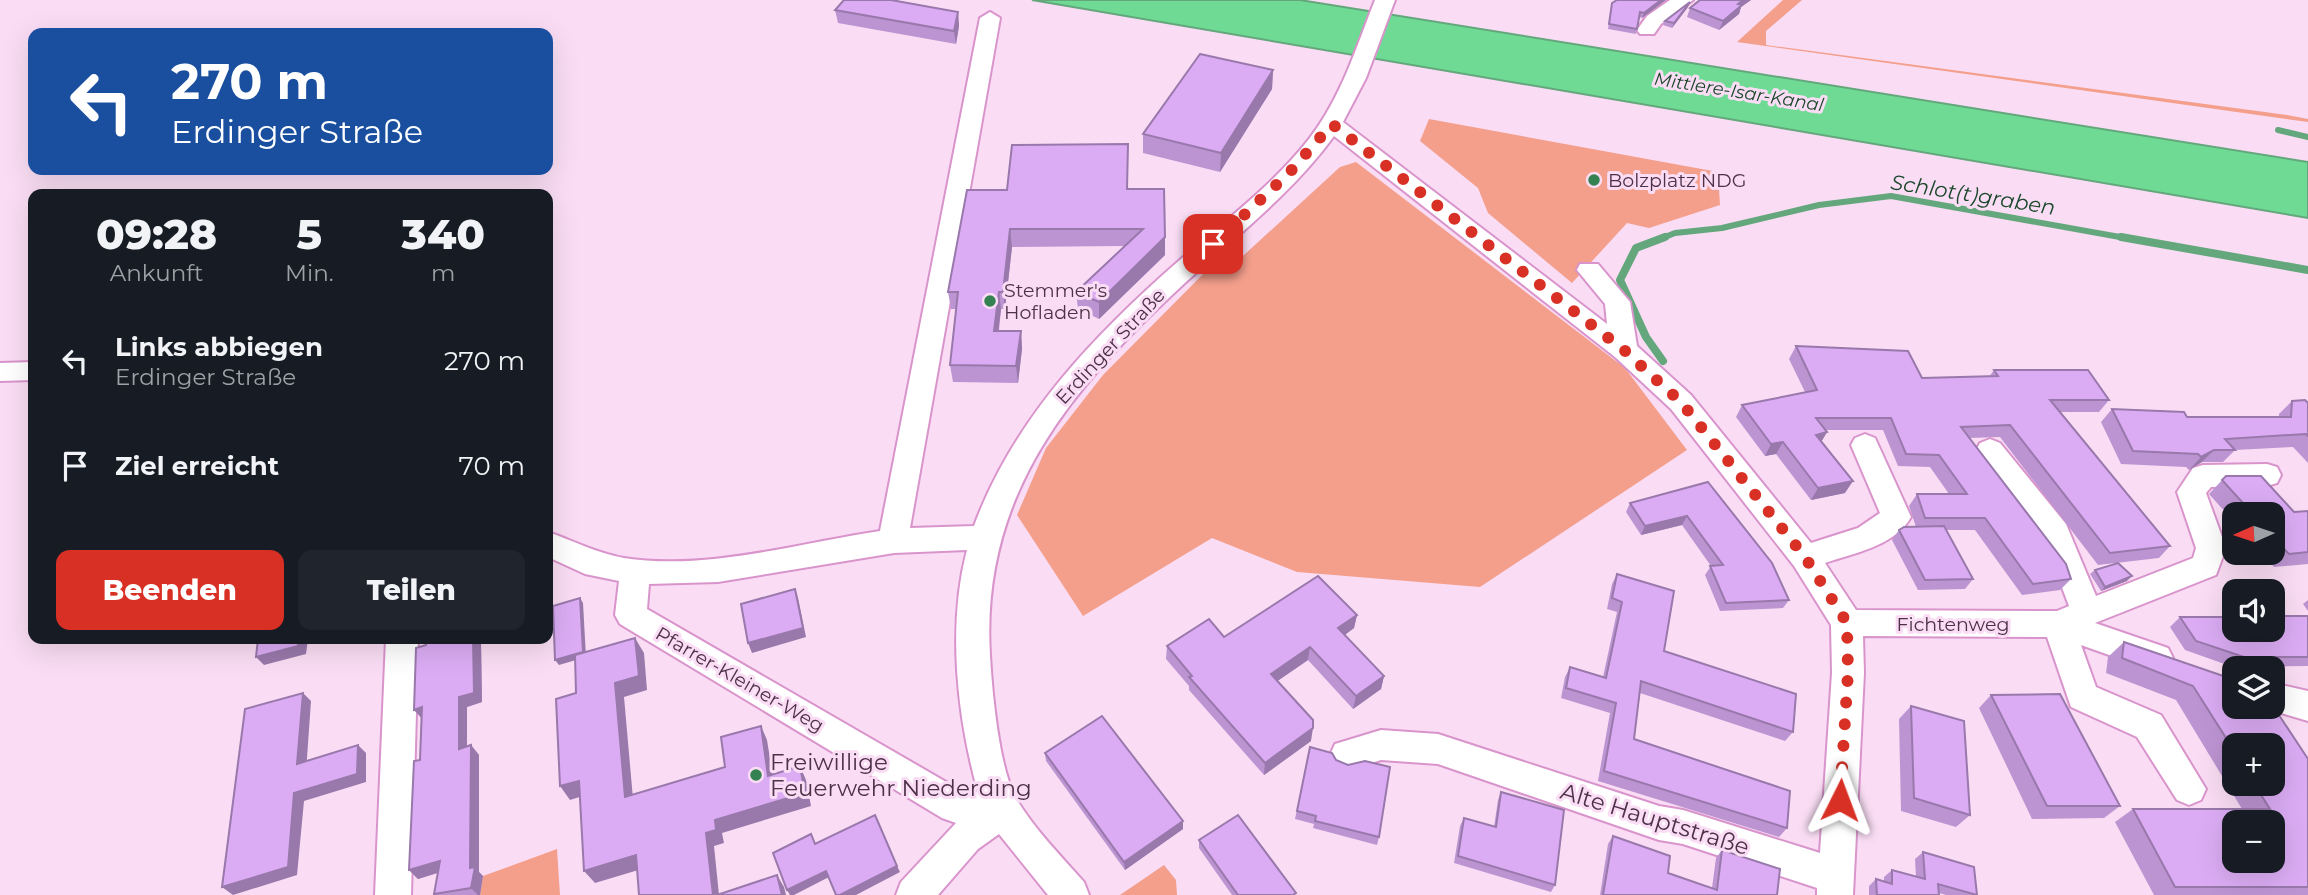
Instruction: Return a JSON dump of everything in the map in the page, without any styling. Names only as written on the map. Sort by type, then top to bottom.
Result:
[{"type":"street","name":"Erdinger Straße","points":[[1071,895],[1003,810],[986,748],[974,678],[975,610],[985,537],[1011,474],[1055,403],[1155,296],[1289,173],[1332,124],[1348,95],[1385,0]]},
{"type":"street","points":[[1647,30],[1654,20],[1683,0]]},
{"type":"street","points":[[893,541],[990,18]]},
{"type":"street","points":[[1332,124],[1624,350],[1681,402],[1805,557],[1847,623]]},
{"type":"street","points":[[1589,270],[1617,302],[1624,350]]},
{"type":"street","points":[[0,372],[28,371]]},
{"type":"street","points":[[1805,557],[1868,537],[1896,517],[1865,445]]},
{"type":"street","points":[[1990,450],[2056,532],[2077,592],[2089,612]]},
{"type":"street","name":"Fichtenweg","points":[[2058,624],[2205,566],[2211,548],[2191,492],[2203,476],[2267,475]]},
{"type":"street","points":[[553,547],[564,555],[635,570],[688,573],[835,553],[893,541],[985,537]]},
{"type":"street","name":"Pfarrer-Kleiner-Weg","points":[[635,570],[631,615],[918,782],[954,806],[1003,810]]},
{"type":"street","name":"Fichtenweg","points":[[1847,623],[2058,624],[2184,667]]},
{"type":"street","name":"Alte Hauptstraße","points":[[1347,755],[1381,745],[1438,749],[1659,823],[1683,827],[1836,885],[1848,673],[1847,623]]},
{"type":"street","points":[[2058,624],[2083,697],[2149,726],[2189,789]]},
{"type":"street","points":[[393,895],[402,644]]},
{"type":"street","points":[[914,895],[965,837],[1003,810]]},
{"type":"shaded area","points":[[1783,0],[1802,0],[1766,31],[1766,45],[2287,115],[2308,119],[2308,122],[1737,42]]},
{"type":"shaded area","name":"Bolzplatz NDG","points":[[1429,119],[1718,172],[1720,205],[1649,228],[1627,223],[1572,283],[1488,213],[1478,188],[1420,141]]},
{"type":"shaded area","points":[[1356,162],[1625,368],[1687,450],[1480,587],[1297,572],[1212,538],[1083,616],[1017,515],[1046,448],[1103,375],[1211,266],[1244,255],[1340,167]]},
{"type":"shaded area","points":[[557,849],[560,895],[480,895],[483,876]]},
{"type":"shaded area","points":[[1164,865],[1176,880],[1177,895],[1120,895]]},
{"type":"water","name":"Mittlere-Isar-Kanal","points":[[1032,0],[1300,0],[2308,162],[2308,218]]},
{"type":"building","points":[[844,0],[891,0],[958,12],[954,31],[835,10]]},
{"type":"building","points":[[1617,0],[1661,0],[1644,13],[1640,12],[1637,29],[1609,24],[1612,3]]},
{"type":"building","points":[[1700,0],[1743,0],[1738,4],[1742,5],[1723,21],[1690,8]]},
{"type":"building","points":[[1690,2],[1674,23],[1665,21]]},
{"type":"building","points":[[1200,54],[1273,70],[1221,153],[1143,134]]},
{"type":"building","points":[[1128,144],[1127,189],[1164,189],[1165,237],[1099,302],[1076,292],[1143,229],[1010,229],[1003,292],[999,292],[994,331],[1021,331],[1016,366],[950,365],[958,292],[948,292],[967,190],[1007,190],[1012,145]]},
{"type":"building","points":[[1796,346],[1908,351],[1922,378],[1998,376],[1994,370],[2088,370],[2109,400],[2050,400],[2170,546],[2110,553],[2010,425],[1961,427],[2066,564],[2071,579],[2033,584],[1985,518],[1925,518],[1917,494],[1967,494],[1939,455],[1906,454],[1891,418],[1816,418],[1827,432],[1816,435],[1853,481],[1818,488],[1783,442],[1771,444],[1742,405],[1817,390]]},
{"type":"building","points":[[2305,400],[2308,403],[2308,436],[2225,439],[2235,450],[2214,450],[2201,457],[2198,454],[2133,451],[2112,409],[2184,412],[2187,417],[2291,417],[2292,401]]},
{"type":"building","points":[[2226,476],[2261,476],[2285,502],[2242,502],[2222,480]]},
{"type":"building","points":[[1708,482],[1772,563],[1789,600],[1726,603],[1710,566],[1723,565],[1687,516],[1645,526],[1630,503]]},
{"type":"building","points":[[2286,503],[2294,512],[2308,511],[2308,552],[2289,554],[2286,551]]},
{"type":"building","points":[[1944,526],[1973,579],[1925,580],[1899,530],[1904,527]]},
{"type":"building","points":[[2118,563],[2132,576],[2105,587],[2095,570]]},
{"type":"building","points":[[1617,574],[1674,591],[1664,651],[1796,694],[1793,732],[1641,681],[1634,739],[1790,791],[1787,828],[1604,771],[1616,703],[1566,688],[1570,667],[1606,678],[1622,602],[1612,598]]},
{"type":"building","points":[[1318,576],[1357,615],[1338,628],[1384,676],[1356,696],[1310,647],[1271,674],[1313,720],[1313,728],[1265,763],[1189,677],[1192,676],[1167,646],[1209,619],[1224,637]]},
{"type":"building","points":[[795,589],[803,628],[748,643],[741,604]]},
{"type":"building","points":[[580,598],[583,652],[555,660],[553,606]]},
{"type":"building","points":[[2285,616],[2308,616],[2308,657],[2241,656],[2196,641],[2180,617],[2222,617],[2222,642],[2285,642]]},
{"type":"building","points":[[635,638],[639,676],[615,683],[625,797],[725,767],[721,737],[761,726],[768,776],[800,766],[805,793],[715,820],[716,830],[706,833],[713,895],[639,895],[636,855],[584,871],[579,781],[560,786],[556,699],[576,693],[575,655]]},
{"type":"building","points":[[2124,642],[2222,676],[2222,719],[2282,719],[2308,759],[2308,887],[2175,887],[2133,809],[2270,809],[2262,796],[2285,796],[2285,733],[2223,733],[2193,686],[2122,658]]},
{"type":"building","points":[[257,644],[298,644],[298,646],[256,657]]},
{"type":"building","points":[[473,644],[474,693],[459,697],[459,749],[471,745],[470,868],[475,867],[471,888],[434,894],[440,861],[409,870],[414,761],[420,760],[422,707],[414,710],[416,648],[426,645]]},
{"type":"building","points":[[303,693],[297,764],[358,745],[357,774],[294,793],[288,867],[222,887],[245,709]]},
{"type":"building","points":[[2060,694],[2120,806],[2047,806],[1991,695]]},
{"type":"building","points":[[1911,706],[1964,721],[1970,815],[1914,798]]},
{"type":"building","points":[[1102,716],[1183,821],[1124,862],[1045,753]]},
{"type":"building","points":[[1310,747],[1332,753],[1336,760],[1348,765],[1365,761],[1390,767],[1379,837],[1315,821],[1316,816],[1297,811]]},
{"type":"building","points":[[1501,792],[1564,810],[1555,885],[1458,856],[1464,818],[1496,827]]},
{"type":"building","points":[[875,815],[897,866],[840,895],[836,895],[826,871],[787,890],[773,853],[811,834],[815,844]]},
{"type":"building","points":[[1238,815],[1296,893],[1238,895],[1199,840]]},
{"type":"building","points":[[1613,836],[1670,856],[1668,873],[1717,890],[1722,850],[1780,869],[1777,895],[1603,895]]},
{"type":"building","points":[[1923,852],[1974,867],[1977,895],[1938,884],[1939,895],[1877,895],[1876,879],[1892,884],[1892,870],[1925,879]]},
{"type":"building","points":[[777,875],[782,895],[717,895]]},
{"type":"waterway","points":[[2278,130],[2308,137]]},
{"type":"waterway","name":"Schlot(t)graben","points":[[1665,237],[1675,233],[1722,228],[1819,205],[1891,196],[2131,239]]},
{"type":"waterway","name":"Schlot(t)graben","points":[[1660,239],[1665,237]]},
{"type":"waterway","name":"Schlot(t)graben","points":[[1663,361],[1646,337],[1620,280],[1636,248],[1665,237]]},
{"type":"waterway","name":"Schlot(t)graben","points":[[2121,237],[2308,270]]},
{"type":"place","name":"Bolzplatz NDG","points":[[1594,180]]},
{"type":"place","name":"Stemmer's Hofladen","points":[[990,301]]},
{"type":"place","name":"Freiwillige Feuerwehr Niederding","points":[[756,775]]},
{"type":"route","points":[[1213,244],[1289,173],[1332,124],[1624,350],[1681,402],[1805,557],[1847,623],[1848,673],[1840,800]]}]
